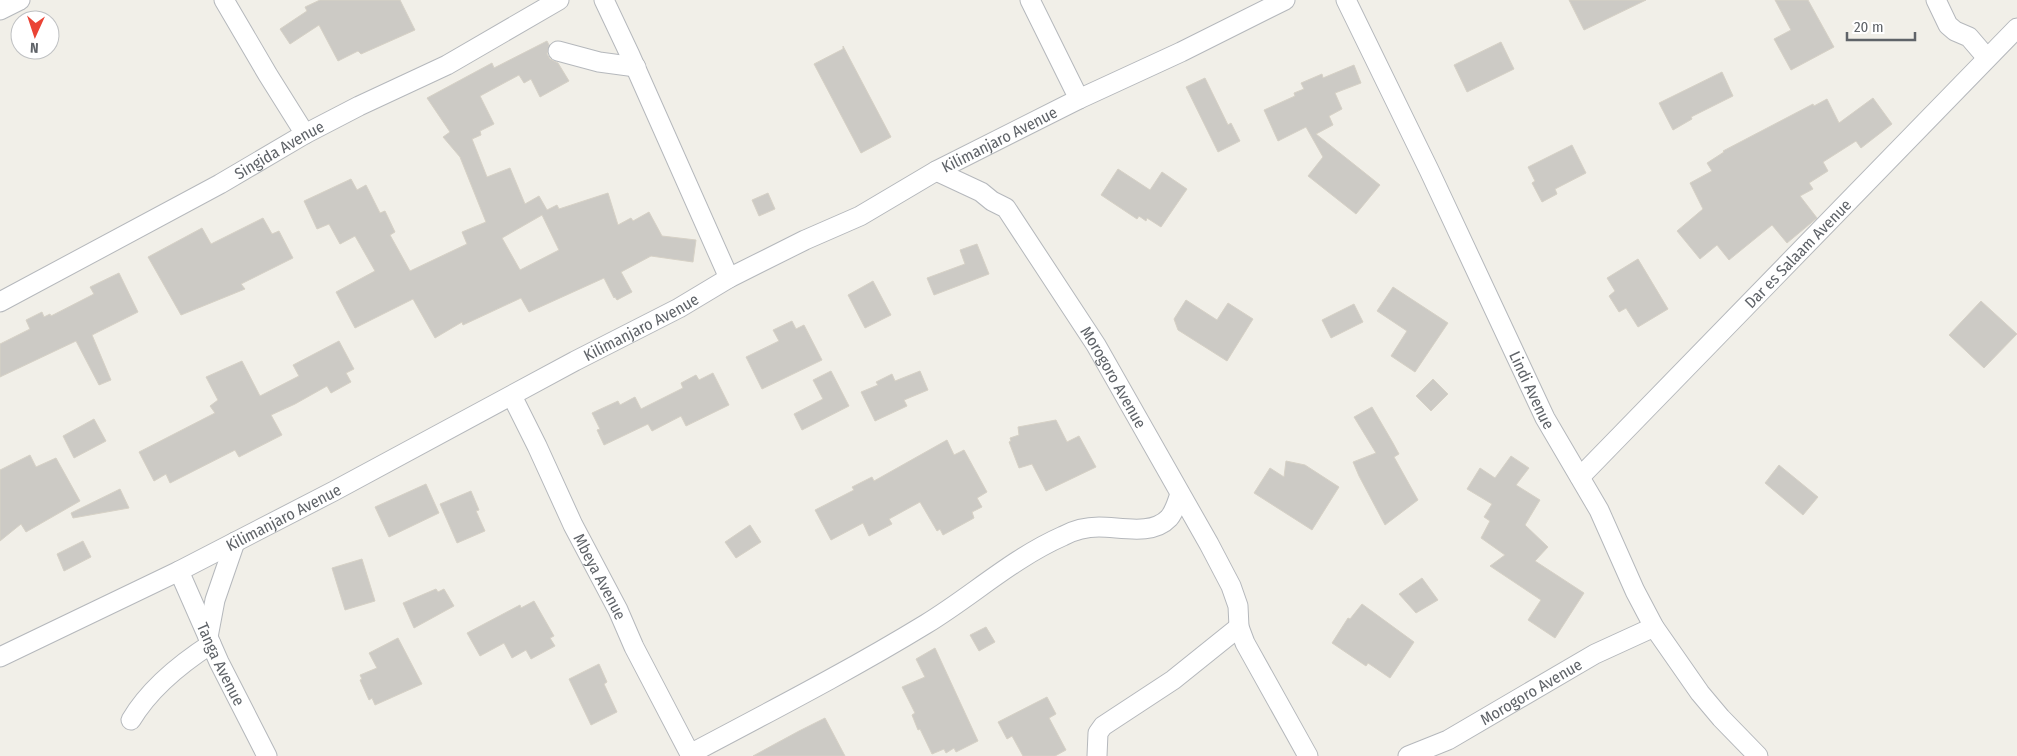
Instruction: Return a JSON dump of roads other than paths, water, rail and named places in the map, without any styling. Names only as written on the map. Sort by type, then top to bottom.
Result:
[{"type":"street","points":[[0,10],[20,0]]},
{"type":"street","points":[[224,0],[305,134]]},
{"type":"street","name":"Singida Avenue","points":[[0,302],[220,184],[305,134],[359,106],[447,65],[558,0]]},
{"type":"street","points":[[604,0],[636,67],[729,278]]},
{"type":"street","points":[[1030,0],[1079,99]]},
{"type":"street","name":"Kilimanjaro Avenue","points":[[0,657],[235,542],[679,308],[729,278],[804,240],[860,216],[936,171],[1079,99],[1181,52],[1285,0]]},
{"type":"street","name":"Lindi Avenue","points":[[1346,0],[1429,170],[1545,418],[1598,510],[1635,591],[1654,627],[1700,693],[1758,756]]},
{"type":"street","points":[[1936,0],[1952,29],[1969,37],[1987,58]]},
{"type":"street","name":"Dar es Salaam Avenue","points":[[1580,477],[2017,28]]},
{"type":"street","points":[[558,51],[600,62],[636,67]]},
{"type":"street","name":"Morogoro Avenue","points":[[936,171],[981,192],[992,201],[1006,208],[1096,345],[1231,586],[1238,606],[1239,627],[1255,664],[1308,756]]},
{"type":"street","name":"Mbeya Avenue","points":[[512,396],[573,525],[618,610],[634,647],[690,755]]},
{"type":"street","points":[[690,755],[840,674],[928,623],[1040,546],[1064,535],[1088,528],[1133,529],[1153,527],[1169,518],[1180,494]]},
{"type":"street","points":[[132,720],[140,705],[166,677],[209,641],[215,600],[235,542]]},
{"type":"street","name":"Tanga Avenue","points":[[179,571],[209,641],[267,756]]},
{"type":"street","points":[[1098,756],[1098,733],[1108,721],[1173,680],[1239,627]]},
{"type":"street","name":"Morogoro Avenue","points":[[1408,756],[1448,740],[1595,654],[1654,627]]}]
